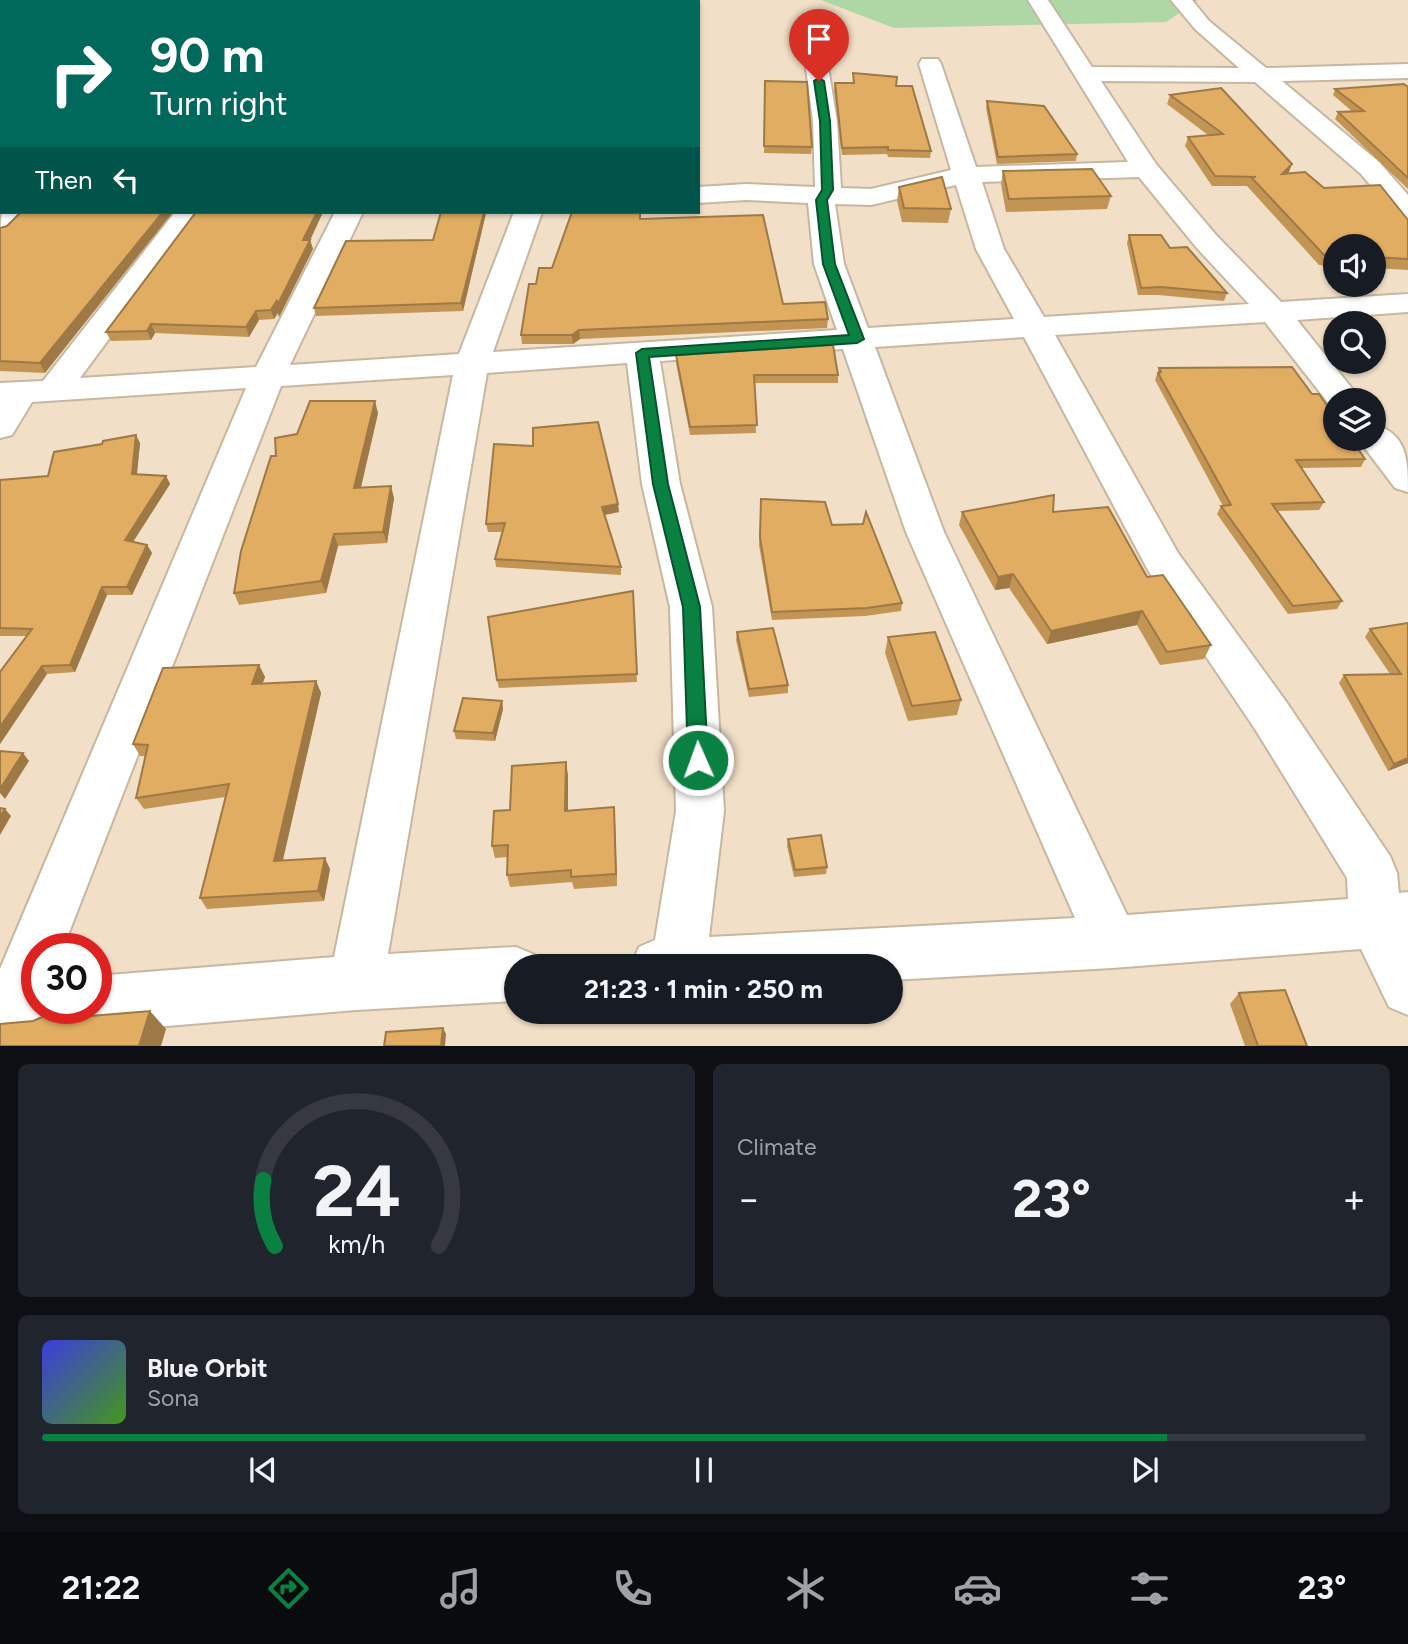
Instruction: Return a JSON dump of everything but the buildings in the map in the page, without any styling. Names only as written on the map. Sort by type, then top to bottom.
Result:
[{"type":"street","points":[[1038,0],[1146,169],[1206,241],[1274,312],[1335,388]]},
{"type":"street","points":[[1181,0],[1202,25],[1370,168],[1408,212]]},
{"type":"street","points":[[816,61],[825,121],[828,190],[821,200],[829,264],[925,532],[1112,942]]},
{"type":"street","points":[[930,64],[989,249],[1116,472],[1163,562],[1272,716],[1373,873],[1392,920],[1408,988]]},
{"type":"street","points":[[1087,74],[1262,75],[1408,71]]},
{"type":"street","points":[[700,195],[747,192],[871,197],[965,175],[1146,169]]},
{"type":"street","points":[[0,227],[14,214]]},
{"type":"street","points":[[0,427],[25,393],[188,214]]},
{"type":"street","points":[[51,933],[268,377],[348,214]]},
{"type":"street","points":[[356,983],[472,364],[527,214]]},
{"type":"street","points":[[25,393],[1408,303]]},
{"type":"street","points":[[642,353],[661,484],[691,607],[700,811],[670,954]]},
{"type":"street","points":[[1386,451],[1408,479]]},
{"type":"street","points":[[880,954],[1112,942],[1392,920]]},
{"type":"street","points":[[112,1003],[356,983],[504,975]]},
{"type":"green space","points":[[821,0],[1198,0],[1166,22],[894,28]]},
{"type":"route","points":[[698,760],[691,607],[661,484],[642,353],[857,339],[829,264],[821,200],[828,190],[825,121],[819,81]]}]
